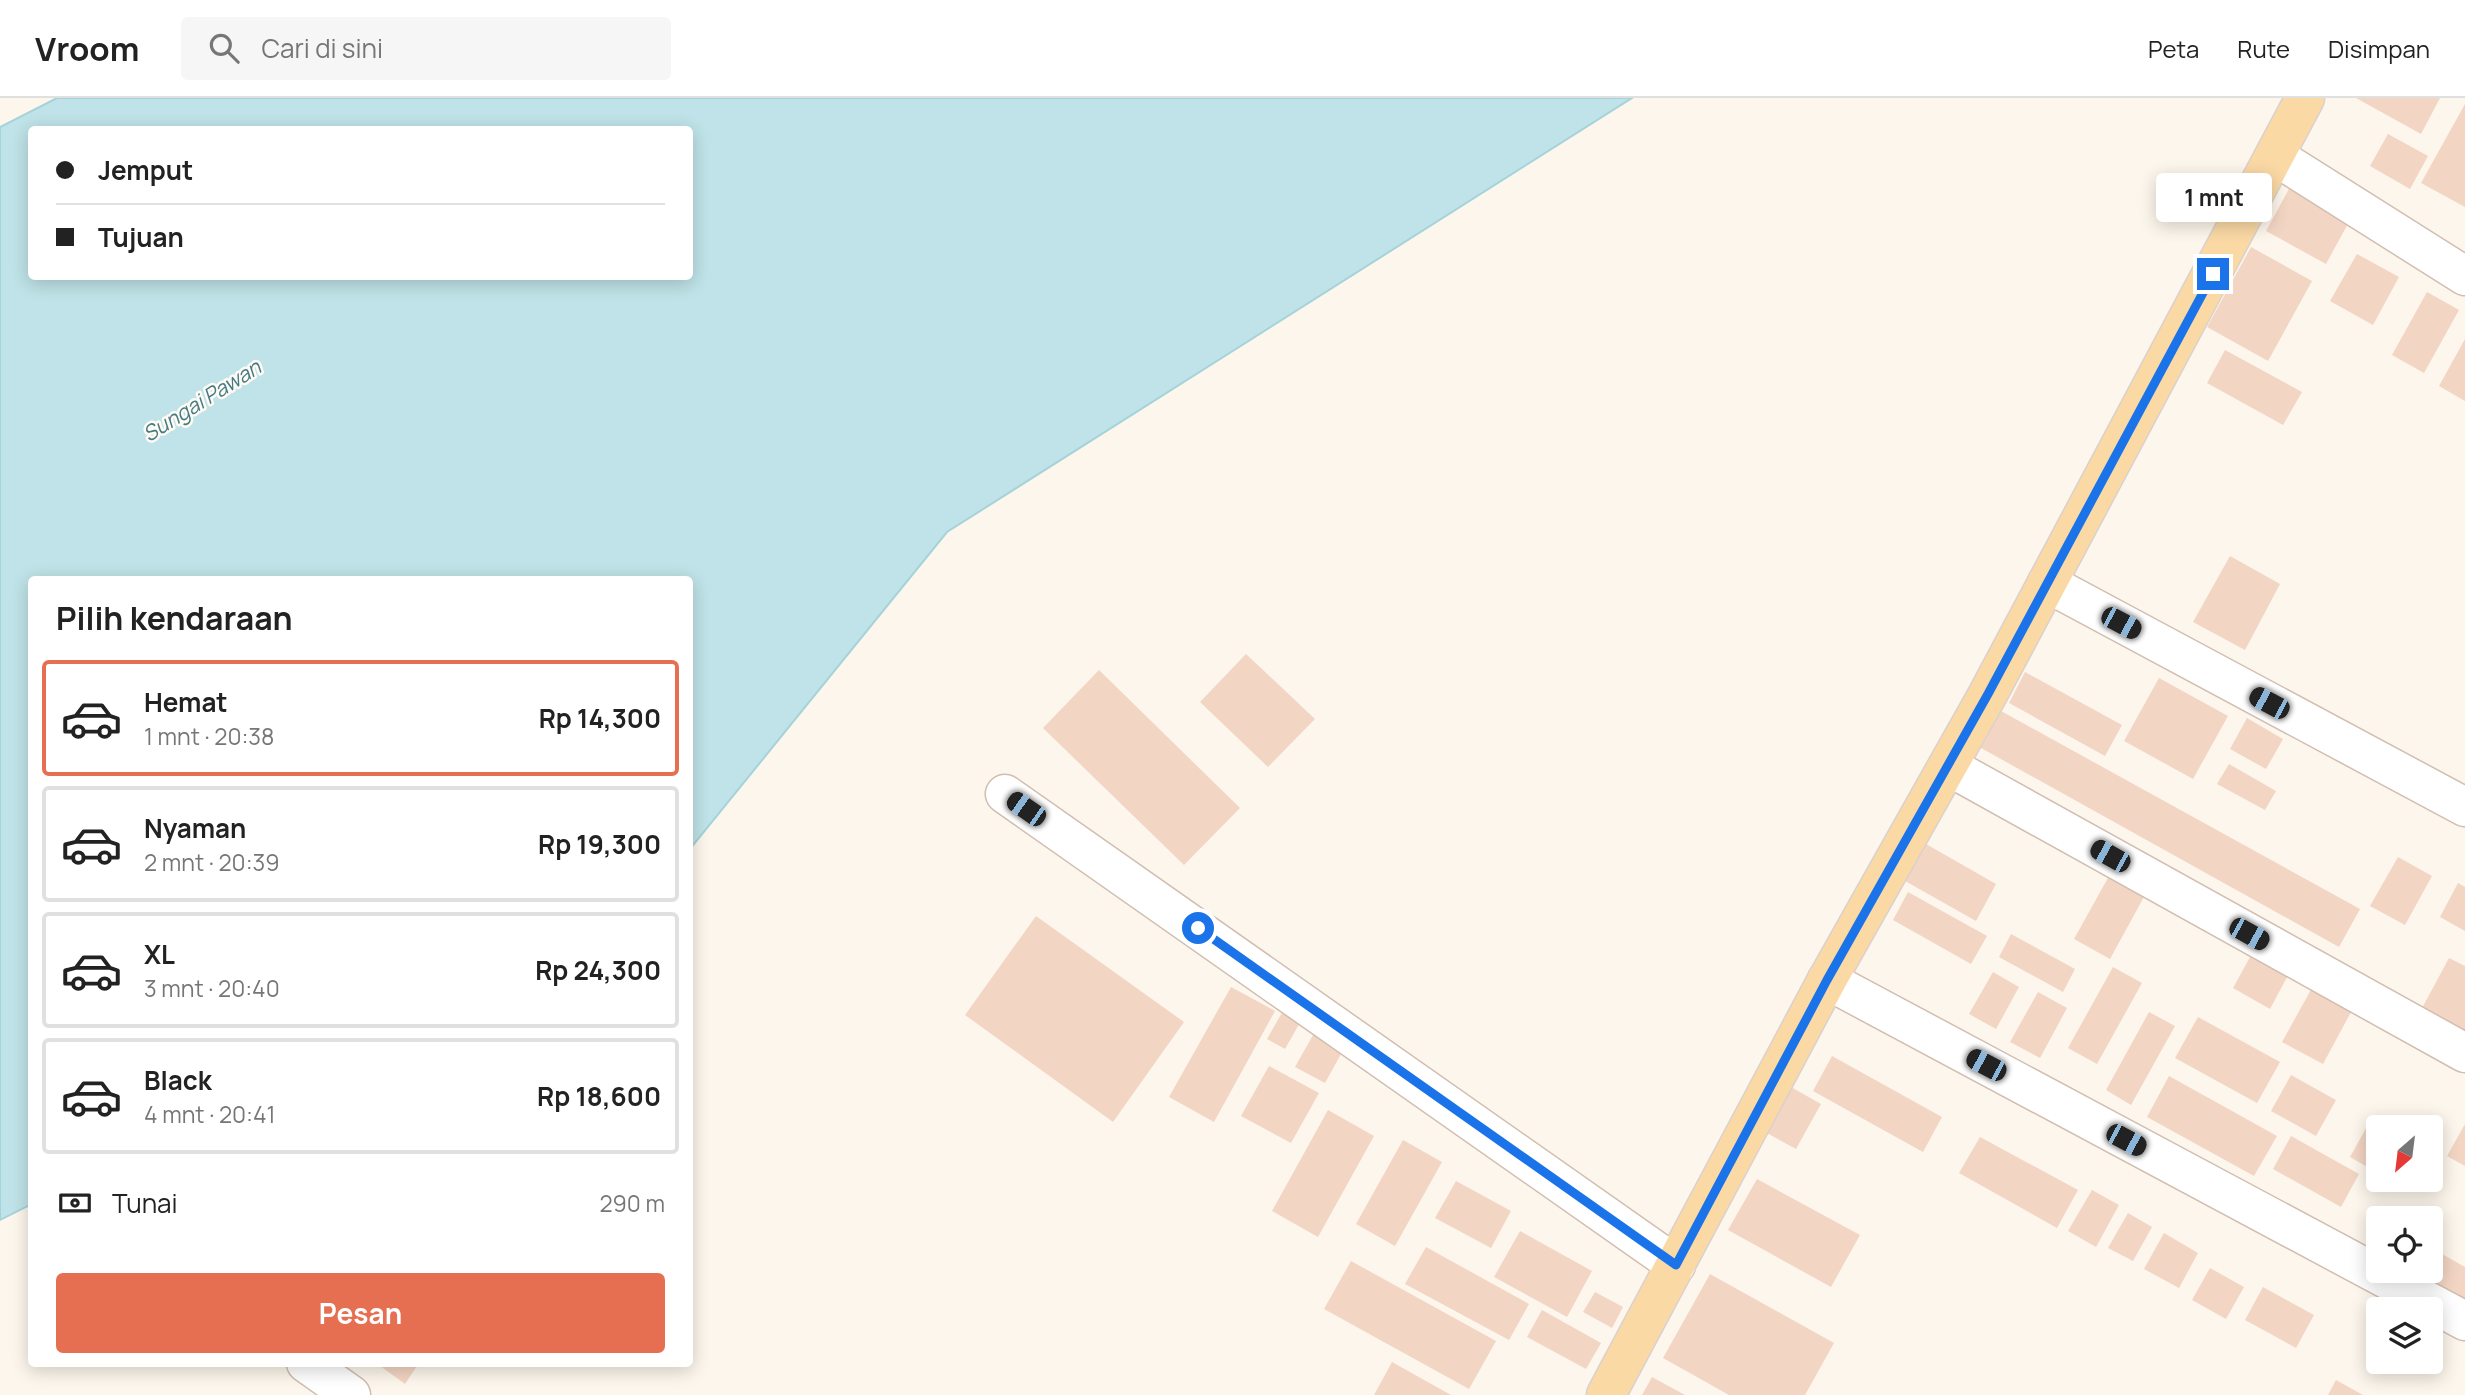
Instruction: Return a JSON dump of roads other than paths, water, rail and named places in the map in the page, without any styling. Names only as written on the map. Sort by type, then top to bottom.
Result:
[{"type":"main road","points":[[1606,1395],[1827,980],[1948,766],[2047,583],[2305,98]]},
{"type":"street","points":[[2275,156],[2465,276]]},
{"type":"street","points":[[2047,583],[2465,807]]},
{"type":"street","points":[[1948,766],[2465,1053]]},
{"type":"street","points":[[1005,794],[1676,1265]]},
{"type":"street","points":[[1827,980],[2465,1321]]},
{"type":"street","points":[[312,1367],[351,1395]]},
{"type":"water","name":"Sungai Pawan","points":[[57,98],[1632,98],[947,532],[693,845],[693,576],[28,576],[28,1206],[0,1220],[0,127]]}]
